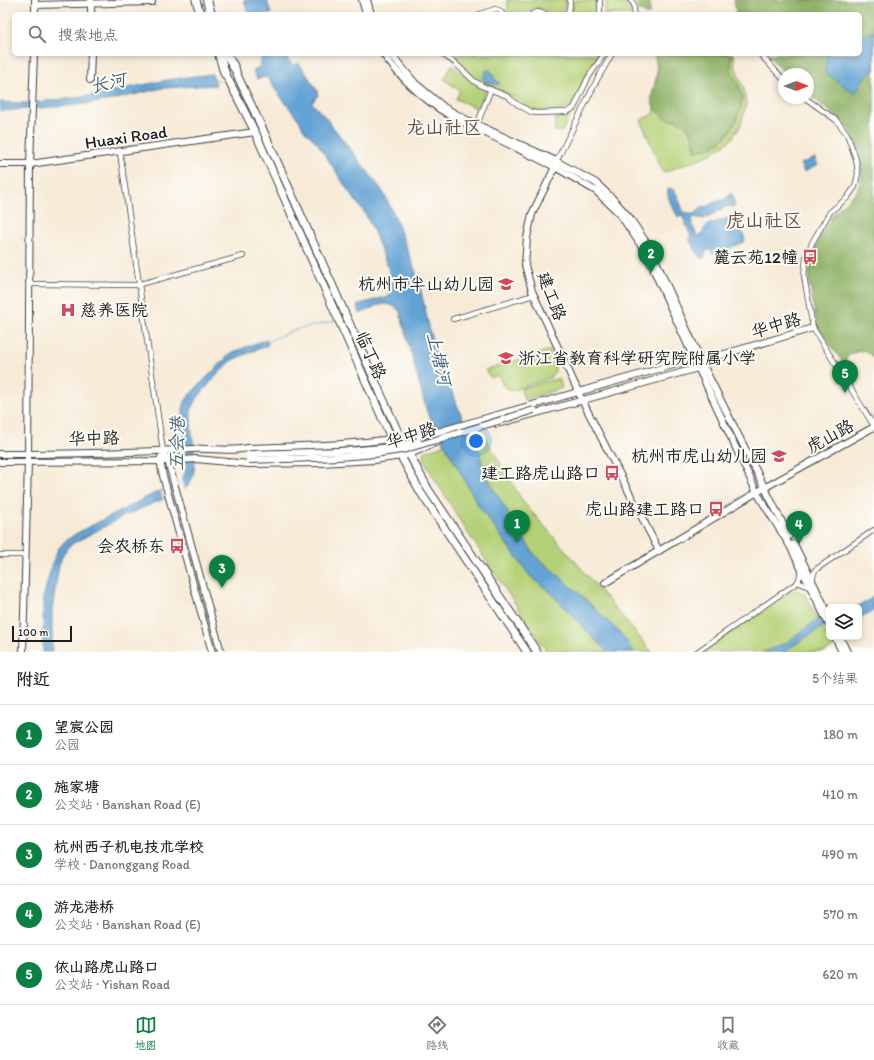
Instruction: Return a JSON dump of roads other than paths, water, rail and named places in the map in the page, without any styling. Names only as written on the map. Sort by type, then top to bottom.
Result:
[{"type":"highway","points":[[203,0],[206,12]]},
{"type":"highway","points":[[206,0],[210,12]]},
{"type":"highway","points":[[219,56],[225,74]]},
{"type":"highway","points":[[229,56],[235,69]]},
{"type":"main road","points":[[196,0],[199,12]]},
{"type":"main road","points":[[211,0],[214,12]]},
{"type":"main road","points":[[362,0],[365,12]]},
{"type":"main road","points":[[367,0],[370,12]]},
{"type":"main road","points":[[35,3],[152,2]]},
{"type":"main road","points":[[23,652],[28,462],[30,164],[34,56]]},
{"type":"main road","points":[[90,56],[90,80]]},
{"type":"main road","points":[[385,56],[418,92],[439,109],[596,183],[612,198],[638,229],[650,248],[701,361],[804,568],[811,588],[826,612]]},
{"type":"main road","points":[[393,56],[415,83],[428,95],[445,108],[476,126]]},
{"type":"main road","name":"临丁路","points":[[235,69],[401,439],[428,489],[537,652]]},
{"type":"main road","name":"临丁路","points":[[225,74],[255,132],[392,440],[421,493],[527,652]]},
{"type":"main road","name":"Huaxi Road","points":[[0,164],[30,164],[255,132]]},
{"type":"main road","points":[[556,165],[596,191],[619,213],[645,251],[757,493],[812,580],[826,612]]},
{"type":"main road","name":"建工路","points":[[556,165],[532,214],[526,238],[525,265],[534,295],[582,400]]},
{"type":"main road","name":"华中路","points":[[701,361],[813,328]]},
{"type":"main road","points":[[694,359],[701,361]]},
{"type":"main road","name":"华中路","points":[[0,454],[196,449],[237,450],[248,448],[321,446],[401,439],[434,433],[467,424],[694,359]]},
{"type":"main road","points":[[698,368],[701,361]]},
{"type":"main road","name":"华中路","points":[[0,462],[179,461],[196,459],[249,464],[321,463],[374,460],[410,454],[438,442],[470,432],[698,368]]},
{"type":"main road","name":"华中路","points":[[235,462],[249,457],[404,445],[534,409],[566,396]]},
{"type":"main road","points":[[582,400],[659,551],[605,583]]},
{"type":"main road","name":"华中路","points":[[534,409],[568,404]]},
{"type":"main road","name":"虎山路","points":[[659,551],[764,488],[874,426]]},
{"type":"main road","name":"华中路","points":[[237,450],[249,457]]},
{"type":"main road","points":[[163,451],[160,460],[163,476],[212,652]]},
{"type":"main road","points":[[163,451],[168,461],[221,652]]},
{"type":"main road","points":[[836,640],[842,652]]},
{"type":"main road","points":[[841,640],[847,652]]},
{"type":"street","points":[[567,12],[570,8],[570,0]]},
{"type":"street","points":[[600,0],[600,12]]},
{"type":"street","points":[[630,0],[634,4],[634,12]]},
{"type":"street","points":[[487,12],[498,9],[500,12]]},
{"type":"street","points":[[444,56],[474,81],[507,96],[517,104],[531,112],[536,113],[567,112],[574,108],[588,78],[603,56]]},
{"type":"street","points":[[556,165],[598,78],[611,56]]},
{"type":"street","points":[[762,56],[778,74]]},
{"type":"street","points":[[476,126],[491,89]]},
{"type":"street","points":[[813,104],[836,120],[847,134],[856,159],[858,174],[855,187],[847,198],[830,212],[813,241],[806,257],[804,276],[813,328],[874,426]]},
{"type":"street","points":[[120,152],[163,451]]},
{"type":"street","points":[[30,284],[139,285],[243,256]]},
{"type":"street","points":[[453,318],[534,295]]},
{"type":"street","points":[[812,580],[815,570],[874,530]]},
{"type":"street","points":[[0,555],[25,555]]},
{"type":"street","points":[[697,652],[798,582],[804,568],[815,570]]},
{"type":"street","points":[[798,582],[811,588]]},
{"type":"water","points":[[244,0],[267,0],[270,12],[247,12]]},
{"type":"water","points":[[874,31],[874,69],[864,78],[855,94],[826,73],[825,70],[827,56],[862,56],[862,37]]},
{"type":"water","points":[[260,56],[286,56],[292,65],[299,63],[317,90],[318,95],[312,103],[326,118],[383,192],[393,212],[418,278],[434,348],[472,441],[479,450],[484,472],[517,528],[535,555],[579,593],[621,634],[634,652],[607,652],[549,591],[530,576],[478,505],[427,412],[400,312],[395,307],[386,304],[376,306],[360,314],[357,306],[389,296],[392,294],[393,288],[388,268],[366,215],[318,144],[304,130],[299,120],[274,88],[269,79],[265,77],[257,79],[253,70],[258,68],[261,60]]},
{"type":"water","points":[[486,70],[490,70],[495,79],[499,82],[499,85],[485,82],[483,78]]},
{"type":"water","points":[[212,74],[216,85],[162,88],[112,100],[79,105],[0,111],[0,102],[28,103],[82,97],[172,79]]},
{"type":"water","points":[[815,158],[818,165],[804,172],[800,164]]},
{"type":"water","points":[[671,188],[678,196],[684,212],[692,214],[696,213],[701,207],[723,200],[732,194],[734,207],[727,206],[704,219],[694,217],[692,219],[692,224],[697,236],[700,236],[707,225],[734,216],[736,217],[745,239],[744,242],[716,254],[713,254],[709,250],[706,251],[705,257],[702,259],[696,252],[689,238],[691,236],[682,215],[678,217],[671,203],[668,196],[668,189]]},
{"type":"water","points":[[267,339],[268,345],[230,362],[194,403],[192,407],[191,428],[195,464],[193,475],[189,484],[182,491],[124,516],[70,545],[63,554],[59,565],[52,610],[52,652],[43,652],[43,598],[53,561],[58,549],[65,541],[77,533],[163,489],[183,477],[186,467],[183,409],[185,402],[190,394],[231,353]]},
{"type":"water","points":[[874,595],[874,610],[862,616],[862,604]]},
{"type":"water","points":[[826,615],[826,625],[783,652],[763,652],[788,642],[815,621]]},
{"type":"waterway","name":"长河","points":[[214,80],[220,80]]},
{"type":"waterway","name":"五会港","points":[[267,342],[294,330],[335,321]]},
{"type":"place","name":"麓云苑12幢","points":[[810,257]]},
{"type":"place","name":"施家塘","points":[[651,273]]},
{"type":"place","name":"杭州市半山幼儿园","points":[[506,284]]},
{"type":"place","name":"慈养医院","points":[[68,310]]},
{"type":"place","name":"浙江省教育科学研究院附属小学","points":[[506,358]]},
{"type":"place","name":"依山路虎山路口","points":[[845,393]]},
{"type":"place","name":"杭州市虎山幼儿园","points":[[779,456]]},
{"type":"place","name":"建工路虎山路口","points":[[612,473]]},
{"type":"place","name":"虎山路建工路口","points":[[716,509]]},
{"type":"place","name":"望宸公园","points":[[517,543]]},
{"type":"place","name":"游龙港桥","points":[[799,544]]},
{"type":"place","name":"会农桥东","points":[[177,546]]},
{"type":"place","name":"杭州西子机电技术学校","points":[[222,588]]},
{"type":"district","name":"龙山社区","points":[[444,127]]},
{"type":"district","name":"虎山社区","points":[[764,220]]},
{"type":"water label","name":"上塘河","points":[[439,359]]}]
